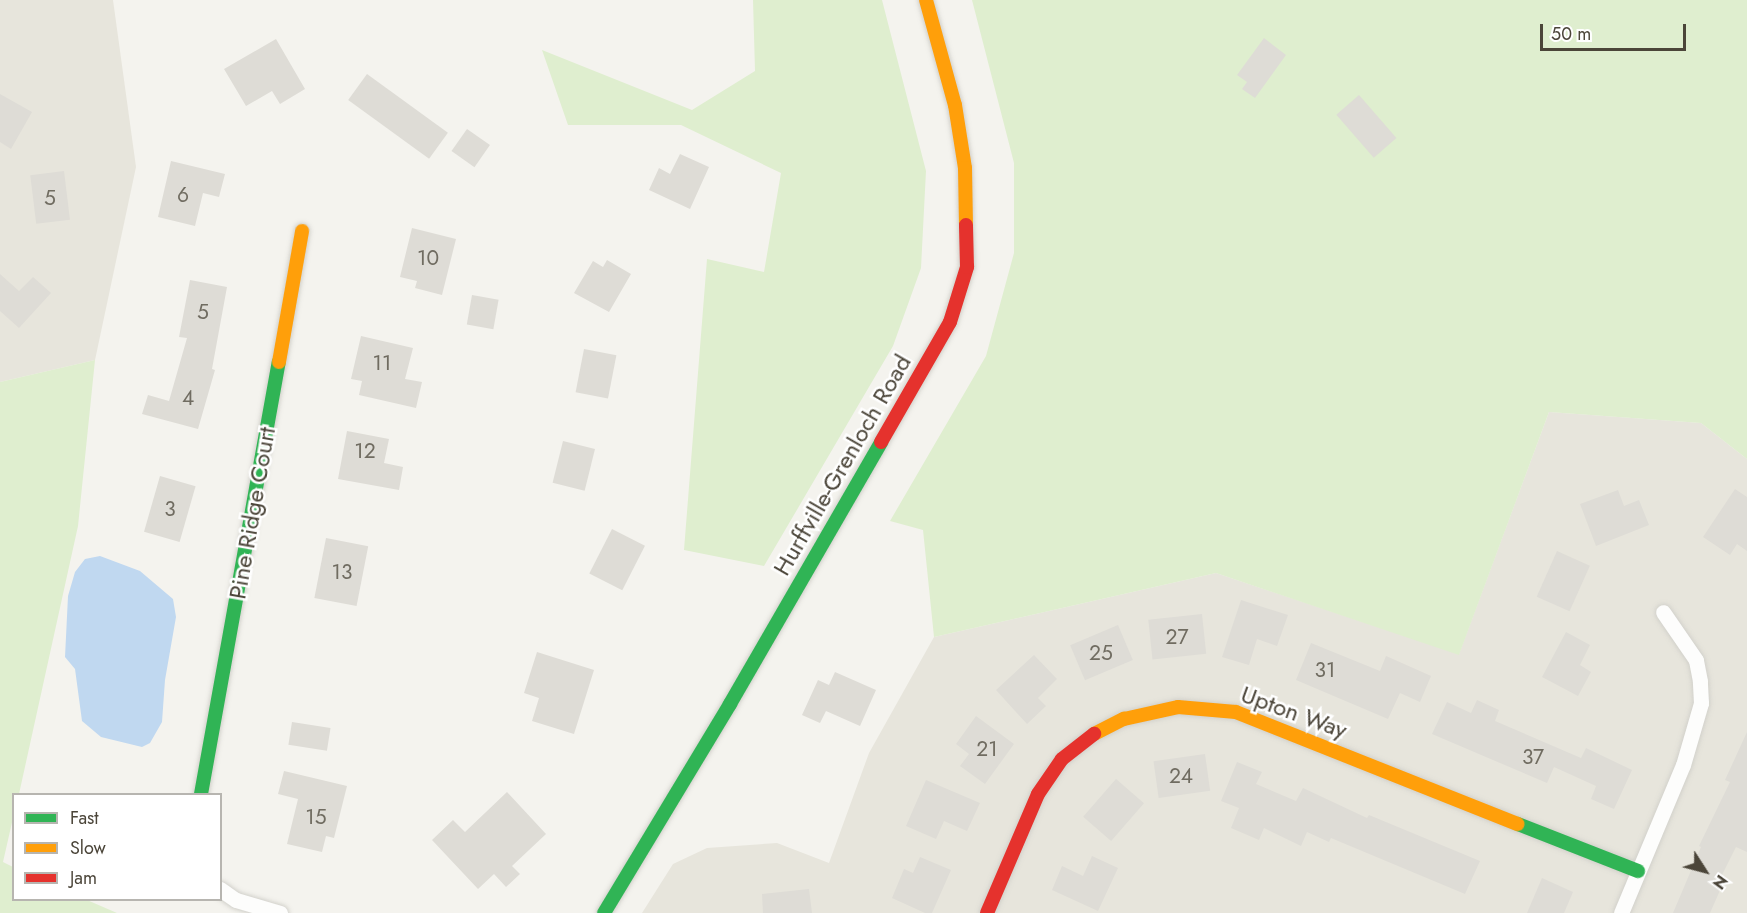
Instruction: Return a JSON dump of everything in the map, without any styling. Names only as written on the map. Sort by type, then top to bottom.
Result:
[{"type":"street","name":"Hurffville-Grenloch Road","points":[[604,913],[736,694],[950,322],[967,267],[965,168],[955,105],[926,0]]},
{"type":"street","name":"Pine Ridge Court","points":[[201,793],[302,231]]},
{"type":"street","points":[[1621,913],[1683,765],[1701,702],[1700,681],[1695,660],[1663,612]]},
{"type":"street","name":"Upton Way","points":[[987,913],[1038,794],[1062,759],[1100,730],[1124,719],[1178,707],[1236,712],[1638,871]]},
{"type":"street","points":[[222,890],[236,900],[280,913]]},
{"type":"shaded area","points":[[0,0],[113,0],[136,167],[95,360],[0,382]]},
{"type":"shaded area","points":[[1549,412],[1701,423],[1747,459],[1747,913],[642,913],[673,864],[707,848],[777,843],[829,863],[869,753],[934,637],[1216,573],[1459,654]]},
{"type":"green space","points":[[753,0],[882,0],[926,171],[921,268],[893,346],[764,566],[684,550],[707,259],[764,272],[781,173],[681,125],[568,125],[542,50],[692,110],[755,71]]},
{"type":"green space","points":[[972,0],[1747,0],[1747,459],[1701,423],[1549,412],[1459,655],[1216,573],[934,637],[923,530],[890,521],[986,356],[1014,253],[1014,163]]},
{"type":"green space","points":[[95,360],[78,526],[19,793],[12,793],[12,822],[3,862],[12,866],[12,901],[89,901],[117,913],[0,913],[0,382]]},
{"type":"water","points":[[100,556],[140,571],[173,599],[176,617],[165,680],[162,722],[150,743],[142,747],[101,737],[82,721],[75,669],[65,657],[68,596],[75,572],[85,559]]},
{"type":"building","points":[[1264,38],[1286,55],[1255,98],[1242,89],[1247,82],[1237,75]]},
{"type":"building","points":[[276,39],[305,89],[280,104],[272,91],[246,106],[224,69]]},
{"type":"building","points":[[367,74],[448,133],[429,159],[348,100]]},
{"type":"building","points":[[0,94],[32,112],[11,149],[0,142]]},
{"type":"building","points":[[1359,95],[1396,138],[1374,158],[1336,115]]},
{"type":"building","points":[[467,129],[490,145],[474,167],[452,151]]},
{"type":"building","points":[[680,154],[709,167],[690,209],[649,190],[659,168],[670,174]]},
{"type":"building","points":[[171,161],[225,174],[219,197],[203,193],[195,226],[158,217]]},
{"type":"building","points":[[64,171],[70,220],[36,224],[30,175]]},
{"type":"building","points":[[412,228],[456,239],[442,295],[415,288],[417,281],[400,277]]},
{"type":"building","points":[[607,260],[631,274],[609,312],[574,293],[593,261],[603,267]]},
{"type":"building","points":[[0,274],[19,291],[33,277],[51,293],[19,328],[0,311]]},
{"type":"building","points":[[190,280],[227,287],[212,369],[215,370],[198,429],[142,414],[148,395],[169,401],[187,338],[179,337]]},
{"type":"building","points":[[472,295],[499,300],[493,329],[467,325]]},
{"type":"building","points":[[361,336],[413,348],[405,379],[422,382],[416,408],[359,395],[362,381],[351,379]]},
{"type":"building","points":[[584,349],[616,355],[608,398],[576,392]]},
{"type":"building","points":[[347,431],[389,439],[384,463],[403,467],[399,490],[338,479]]},
{"type":"building","points":[[563,441],[595,449],[585,491],[553,483]]},
{"type":"building","points":[[160,476],[196,486],[180,542],[144,532]]},
{"type":"building","points":[[1735,489],[1747,497],[1747,551],[1737,544],[1730,555],[1703,537]]},
{"type":"building","points":[[1618,490],[1624,506],[1639,500],[1649,525],[1596,546],[1580,504]]},
{"type":"building","points":[[612,529],[645,546],[622,590],[589,574]]},
{"type":"building","points":[[326,538],[368,546],[357,606],[314,598]]},
{"type":"building","points":[[1557,551],[1590,566],[1570,611],[1537,597]]},
{"type":"building","points":[[1241,600],[1288,615],[1277,646],[1257,639],[1249,665],[1222,657]]},
{"type":"building","points":[[1202,614],[1206,654],[1152,659],[1148,620]]},
{"type":"building","points":[[1118,625],[1133,660],[1085,680],[1070,645]]},
{"type":"building","points":[[1566,632],[1590,645],[1580,665],[1591,672],[1578,696],[1542,677]]},
{"type":"building","points":[[1311,643],[1380,671],[1386,656],[1431,676],[1420,702],[1400,693],[1388,719],[1296,680]]},
{"type":"building","points":[[537,652],[594,670],[574,734],[532,721],[539,698],[524,693]]},
{"type":"building","points":[[1034,655],[1057,679],[1038,698],[1046,706],[1027,724],[996,690]]},
{"type":"building","points":[[835,672],[876,690],[860,726],[826,711],[820,723],[802,715],[818,680],[829,685]]},
{"type":"building","points":[[1477,700],[1499,710],[1495,721],[1581,758],[1586,748],[1632,770],[1614,809],[1591,799],[1596,786],[1554,767],[1547,783],[1432,734],[1447,702],[1471,713]]},
{"type":"building","points":[[976,716],[1014,744],[985,784],[960,766],[969,754],[956,744]]},
{"type":"building","points":[[292,722],[331,728],[327,751],[288,745]]},
{"type":"building","points":[[1747,732],[1747,852],[1736,847],[1721,877],[1725,879],[1710,913],[1673,913],[1701,847],[1699,846],[1730,782],[1725,780]]},
{"type":"building","points":[[1205,754],[1210,791],[1159,798],[1154,761]]},
{"type":"building","points":[[1237,762],[1262,772],[1256,784],[1296,801],[1303,788],[1367,818],[1369,815],[1480,861],[1465,894],[1331,838],[1329,842],[1307,832],[1301,846],[1264,828],[1259,840],[1231,828],[1239,808],[1221,801]]},
{"type":"building","points":[[284,771],[347,786],[334,838],[326,836],[322,852],[287,844],[298,799],[278,794]]},
{"type":"building","points":[[1116,779],[1144,803],[1111,841],[1083,817]]},
{"type":"building","points":[[926,780],[980,803],[967,831],[944,821],[936,839],[906,826]]},
{"type":"building","points":[[507,792],[546,834],[512,866],[520,874],[506,887],[494,874],[478,889],[432,840],[453,820],[465,832]]},
{"type":"building","points":[[1092,856],[1118,868],[1098,911],[1052,890],[1062,866],[1083,876]]},
{"type":"building","points":[[920,857],[951,870],[932,913],[925,913],[892,898],[904,869],[913,873]]},
{"type":"building","points":[[1542,878],[1573,892],[1564,913],[1527,913]]},
{"type":"building","points":[[809,889],[812,913],[763,913],[762,894]]},
{"type":"traffic: fast","points":[[201,793],[279,362]]},
{"type":"traffic: fast","points":[[604,913],[730,704],[881,442]]},
{"type":"traffic: fast","points":[[1518,824],[1638,871]]},
{"type":"traffic: slow","points":[[926,0],[955,105],[965,168],[966,225]]},
{"type":"traffic: slow","points":[[279,362],[302,231]]},
{"type":"traffic: slow","points":[[1094,734],[1124,719],[1178,707],[1236,712],[1518,824]]},
{"type":"traffic: jam","points":[[881,442],[950,322],[967,267],[966,225]]},
{"type":"traffic: jam","points":[[987,913],[1038,794],[1062,759],[1094,734]]}]
